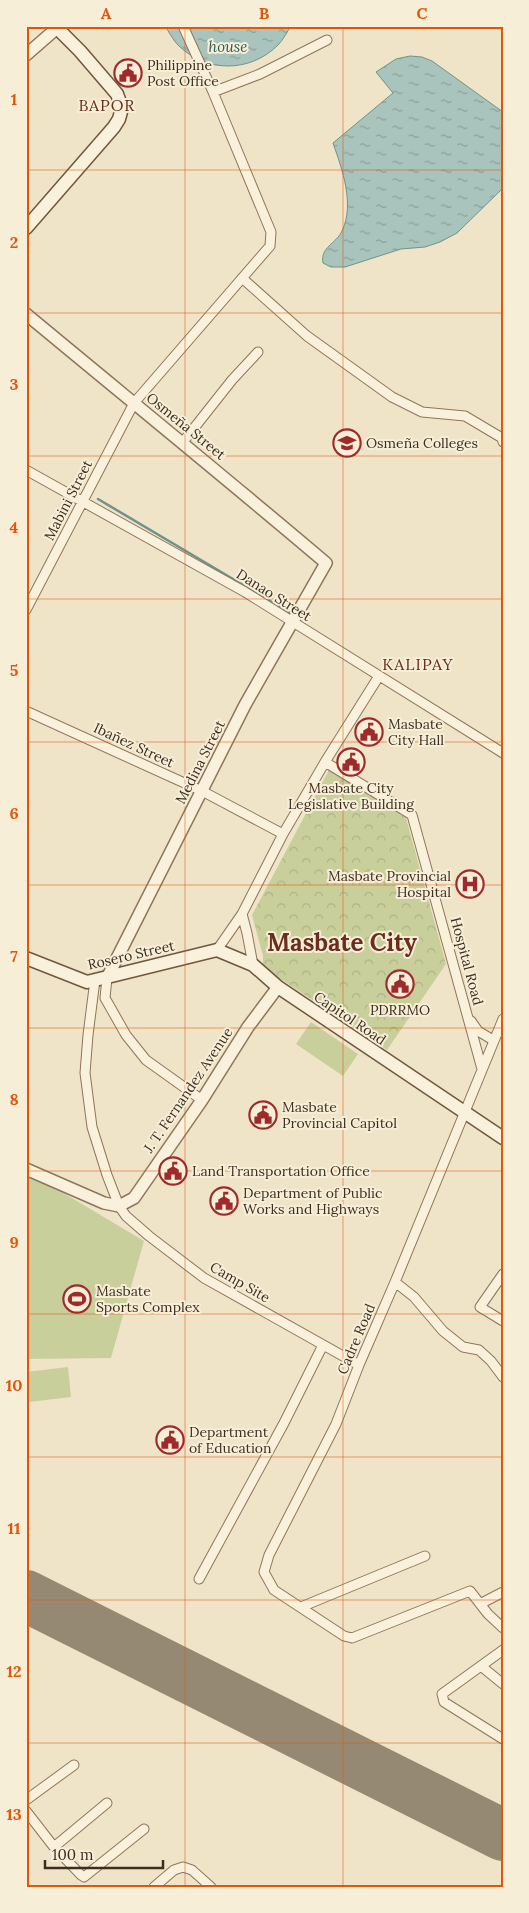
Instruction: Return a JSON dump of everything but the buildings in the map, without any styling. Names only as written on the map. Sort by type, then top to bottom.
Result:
[{"type":"main road","points":[[26,228],[107,136],[121,114],[122,108],[117,94],[58,27]]},
{"type":"main road","name":"Rosero Street","points":[[26,958],[87,982],[216,950]]},
{"type":"main road","name":"Capitol Road","points":[[216,950],[253,966],[278,987],[503,1138]]},
{"type":"street","points":[[182,26],[213,92],[260,74],[327,40]]},
{"type":"street","points":[[26,55],[58,27]]},
{"type":"street","name":"Mabini Street","points":[[26,610],[134,403],[270,246],[271,232],[213,92]]},
{"type":"street","points":[[242,278],[307,336],[392,396],[422,412],[465,416],[502,438],[503,442]]},
{"type":"street","name":"Osmeña Street","points":[[26,314],[183,442],[326,563]]},
{"type":"street","points":[[183,442],[232,380],[258,352]]},
{"type":"street","name":"Danao Street","points":[[26,470],[245,592],[503,753]]},
{"type":"street","name":"Medina Street","points":[[101,979],[202,791],[245,705],[326,563]]},
{"type":"street","points":[[216,950],[242,914],[283,834],[379,676]]},
{"type":"street","name":"Ibañez Street","points":[[26,711],[202,791],[283,834]]},
{"type":"street","name":"Hospital Road","points":[[325,762],[412,815],[482,1069]]},
{"type":"street","points":[[242,914],[248,933],[253,966]]},
{"type":"street","points":[[101,979],[93,996],[85,1073],[92,1127],[119,1206]]},
{"type":"street","points":[[101,979],[106,998],[126,1035],[146,1060],[202,1100]]},
{"type":"street","name":"J. T. Fernandez Avenue","points":[[119,1206],[134,1198],[202,1100],[248,1027],[278,987]]},
{"type":"street","points":[[93,996],[106,998]]},
{"type":"street","points":[[467,1017],[478,1031],[493,1040]]},
{"type":"street","name":"Cadre Road","points":[[301,1607],[274,1590],[264,1572],[269,1555],[336,1424],[503,1019]]},
{"type":"street","points":[[26,1169],[104,1203],[119,1206]]},
{"type":"street","name":"Camp Site","points":[[119,1206],[126,1216],[149,1236],[204,1278],[359,1365]]},
{"type":"street","points":[[503,1274],[480,1307],[503,1321]]},
{"type":"street","points":[[395,1282],[414,1297],[443,1330],[456,1341],[463,1346],[479,1350],[491,1361],[503,1377]]},
{"type":"street","points":[[199,1579],[284,1423],[322,1345]]},
{"type":"street","points":[[301,1607],[425,1556]]},
{"type":"street","points":[[301,1607],[344,1636],[352,1638],[470,1591],[503,1628]]},
{"type":"street","points":[[480,1604],[503,1592]]},
{"type":"street","points":[[503,1650],[442,1694],[444,1702],[503,1739]]},
{"type":"street","points":[[481,1666],[503,1684]]},
{"type":"street","points":[[26,1800],[74,1765]]},
{"type":"street","points":[[54,1847],[107,1804]]},
{"type":"street","points":[[26,1811],[54,1847],[84,1877],[144,1829]]},
{"type":"street","points":[[154,1887],[174,1870],[183,1866],[192,1870],[211,1887]]},
{"type":"green space","points":[[329,770],[406,818],[446,964],[387,1050],[263,967],[263,956],[252,915]]},
{"type":"green space","points":[[311,1022],[358,1054],[343,1076],[296,1044]]},
{"type":"green space","name":"Masbate Sports Complex","points":[[26,1176],[40,1179],[144,1241],[111,1358],[26,1359]]},
{"type":"green space","points":[[68,1367],[71,1397],[29,1402],[26,1372]]},
{"type":"water","name":"house","points":[[165,26],[291,26],[280,43],[267,54],[241,65],[228,66],[202,61],[189,54],[176,43]]},
{"type":"water","points":[[410,56],[422,57],[432,61],[503,112],[503,188],[457,233],[440,242],[425,247],[401,249],[345,267],[331,267],[323,263],[324,253],[342,231],[346,221],[347,210],[346,187],[333,143],[393,93],[376,72],[396,59]]},
{"type":"waterway","points":[[98,499],[292,614]]},
{"type":"runway","points":[[26,1596],[503,1835]]},
{"type":"place","name":"Philippine Post Office","points":[[128,73]]},
{"type":"place","name":"Osmeña Colleges","points":[[347,443]]},
{"type":"place","name":"Masbate City Hall","points":[[369,732]]},
{"type":"place","name":"Masbate City Legislative Building","points":[[351,762]]},
{"type":"place","name":"Masbate Provincial Hospital","points":[[470,884]]},
{"type":"place","name":"PDRRMO","points":[[400,984]]},
{"type":"place","name":"Masbate Provincial Capitol","points":[[263,1115]]},
{"type":"place","name":"Land Transportation Office","points":[[173,1171]]},
{"type":"place","name":"Department of Public Works and Highways","points":[[224,1201]]},
{"type":"place","name":"Masbate Sports Complex","points":[[77,1299]]},
{"type":"place","name":"Department of Education","points":[[170,1440]]},
{"type":"district","name":"BAPOR","points":[[107,105]]},
{"type":"district","name":"KALIPAY","points":[[418,664]]},
{"type":"district","name":"Masbate City","points":[[342,942]]}]
